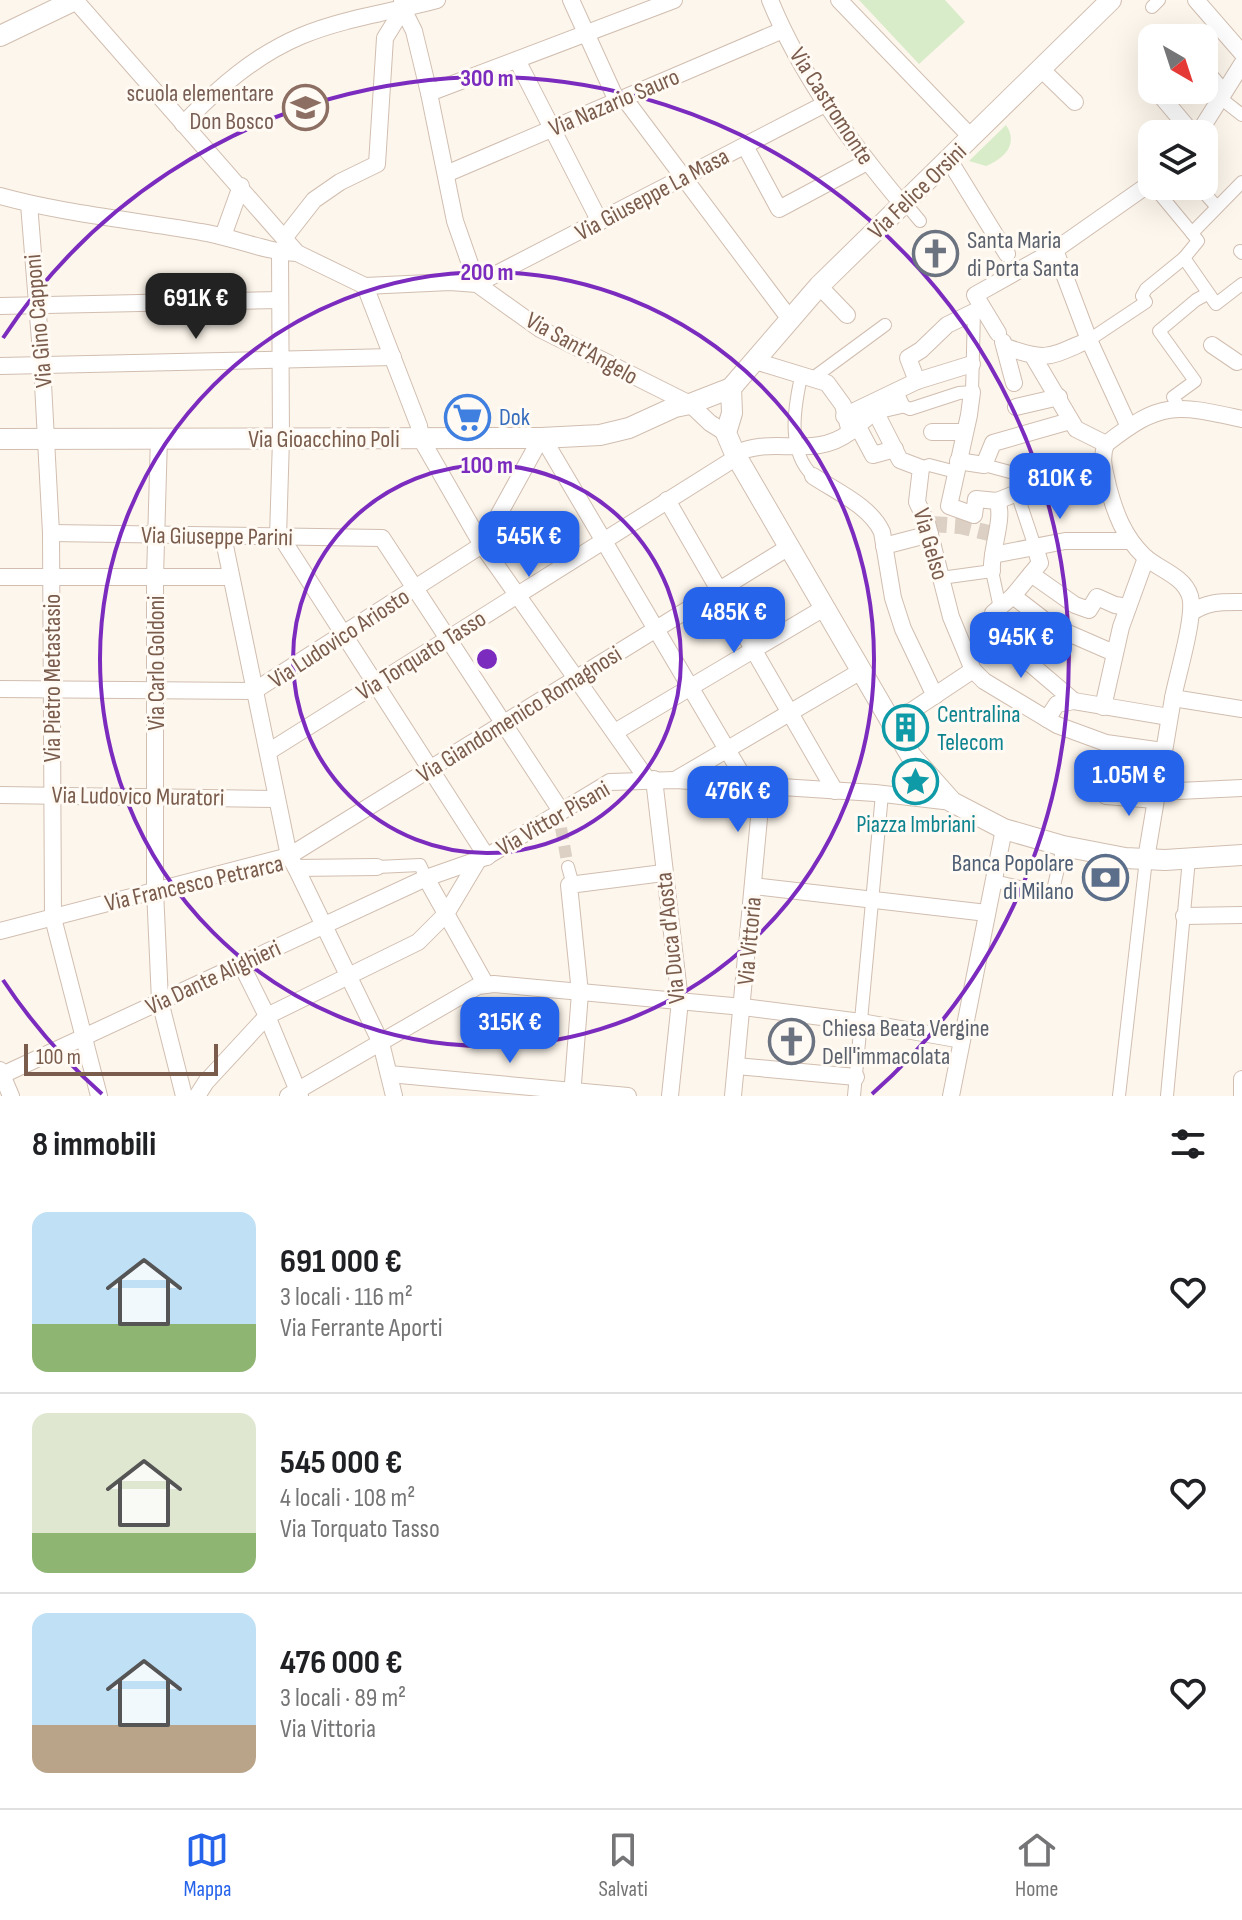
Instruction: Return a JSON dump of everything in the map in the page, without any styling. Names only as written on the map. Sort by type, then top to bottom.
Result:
[{"type":"street","points":[[0,36],[75,0],[241,186],[287,247]]},
{"type":"street","points":[[183,124],[235,74],[301,36],[402,4],[437,0]]},
{"type":"street","points":[[571,0],[620,100],[685,177],[789,318]]},
{"type":"street","points":[[429,93],[674,0]]},
{"type":"street","name":"Via Castromonte","points":[[770,0],[783,30],[827,103],[867,162],[904,204]]},
{"type":"street","points":[[839,0],[972,138]]},
{"type":"street","points":[[1196,0],[1242,53]]},
{"type":"street","name":"Via Felice Orsini","points":[[731,388],[819,286],[972,138],[1106,2]]},
{"type":"street","points":[[0,196],[29,204],[287,247],[365,286],[450,282],[477,284],[455,221],[414,31],[402,4]]},
{"type":"street","points":[[197,1096],[206,1082],[267,1016],[418,942],[446,914],[482,859],[430,769],[280,537],[280,300],[287,247],[314,200],[340,182],[377,164],[385,38],[402,4]]},
{"type":"street","name":"Via Nazario Sauro","points":[[446,174],[783,30]]},
{"type":"street","points":[[517,60],[600,222]]},
{"type":"street","points":[[1205,120],[1242,64]]},
{"type":"street","points":[[1041,69],[1075,102]]},
{"type":"street","points":[[1218,90],[1242,115]]},
{"type":"street","name":"Via Giuseppe La Masa","points":[[477,284],[827,103]]},
{"type":"street","points":[[1169,104],[1183,120]]},
{"type":"street","points":[[745,146],[779,209],[867,162]]},
{"type":"street","points":[[949,160],[1013,263]]},
{"type":"street","points":[[1192,233],[1242,182]]},
{"type":"street","points":[[223,236],[241,186]]},
{"type":"street","points":[[917,381],[908,358],[947,325],[977,305],[1013,263],[1055,250],[1138,194]]},
{"type":"street","points":[[1034,358],[1047,357],[1089,340],[1146,302],[1142,296],[1150,285],[1184,258],[1198,241],[1165,200]]},
{"type":"street","points":[[1211,200],[1217,207]]},
{"type":"street","name":"Via Gino Capponi","points":[[29,204],[47,438]]},
{"type":"street","points":[[904,204],[920,221]]},
{"type":"street","points":[[1055,250],[1089,340],[1129,427]]},
{"type":"street","points":[[1184,258],[1216,304],[1242,284]]},
{"type":"street","name":"Via Sant'Angelo","points":[[477,284],[540,329],[690,404],[726,433]]},
{"type":"street","points":[[365,286],[419,426],[421,439],[482,545],[650,779]]},
{"type":"street","points":[[819,286],[847,315]]},
{"type":"street","points":[[1180,409],[1173,397],[1195,381],[1159,331],[1207,294]]},
{"type":"street","points":[[0,306],[280,300]]},
{"type":"street","points":[[977,305],[1002,340],[1014,383]]},
{"type":"street","points":[[977,305],[969,415],[949,506],[974,515],[976,499],[997,501],[1017,493],[1060,484]]},
{"type":"street","points":[[885,325],[807,377],[795,404],[797,447],[804,467],[869,513],[882,532],[896,608],[935,696]]},
{"type":"street","points":[[1002,340],[1034,358],[1070,421],[1081,433],[1106,444]]},
{"type":"street","points":[[1212,345],[1237,362]]},
{"type":"street","points":[[0,366],[393,357]]},
{"type":"street","points":[[755,361],[827,383],[843,405],[850,424],[873,455],[895,449]]},
{"type":"street","points":[[850,424],[898,398],[917,381],[972,364]]},
{"type":"street","points":[[731,388],[732,413],[726,433],[736,456],[911,756],[952,802],[1004,829],[1063,846],[1146,859],[1242,855]]},
{"type":"street","name":"Via Gioacchino Poli","points":[[0,439],[421,439],[600,435],[629,428],[675,407],[731,388]]},
{"type":"street","points":[[898,398],[910,409],[972,392]]},
{"type":"street","points":[[1016,407],[1059,397]]},
{"type":"street","points":[[736,456],[747,448],[808,448],[838,441],[850,424],[898,398]]},
{"type":"street","points":[[1119,1096],[1146,859],[1191,599],[1183,583],[1146,558],[1130,541],[1114,511],[1102,459],[1106,444],[1154,412],[1180,409],[1241,416]]},
{"type":"street","points":[[875,411],[900,460],[921,468],[929,465],[984,465],[1010,472],[1047,473],[1065,487],[1107,481]]},
{"type":"street","points":[[984,465],[993,443],[1070,421]]},
{"type":"street","points":[[932,432],[964,432]]},
{"type":"street","name":"Via Carlo Goldoni","points":[[159,437],[155,577],[155,890],[160,1001],[184,1096]]},
{"type":"street","name":"Via Pietro Metastasio","points":[[47,438],[52,577],[53,918],[99,1096]]},
{"type":"street","points":[[542,438],[727,750],[755,785]]},
{"type":"street","name":"Via Ludovico Ariosto","points":[[254,691],[482,545],[542,438]]},
{"type":"street","name":"Via Torquato Tasso","points":[[268,752],[736,456]]},
{"type":"street","name":"Via Gelso","points":[[921,468],[917,502],[929,527],[951,617],[973,670]]},
{"type":"street","points":[[997,610],[1040,563],[1017,493]]},
{"type":"street","points":[[667,500],[835,791]]},
{"type":"street","points":[[997,501],[1001,513],[994,534],[992,563],[997,610],[1020,655],[1074,701]]},
{"type":"street","points":[[884,546],[929,527]]},
{"type":"street","name":"Via Giuseppe Parini","points":[[51,533],[382,538],[415,589]]},
{"type":"street","points":[[223,536],[277,799],[293,862],[381,1043],[394,1096]]},
{"type":"street","points":[[941,578],[1035,547],[1065,541],[1130,541]]},
{"type":"street","name":"Via Giandomenico Romagnosi","points":[[293,862],[430,769],[789,547]]},
{"type":"street","points":[[1100,706],[1128,607],[1146,558]]},
{"type":"street","points":[[1031,574],[1075,605],[1089,610],[1097,597],[1128,607]]},
{"type":"street","points":[[0,577],[231,577]]},
{"type":"street","points":[[415,589],[561,811]]},
{"type":"street","points":[[1013,596],[1052,626],[1114,653]]},
{"type":"street","points":[[1191,613],[1210,603],[1242,602]]},
{"type":"street","points":[[615,732],[824,608]]},
{"type":"street","points":[[892,724],[973,670],[984,681],[1057,725],[1106,743],[1163,751]]},
{"type":"street","points":[[675,780],[861,671]]},
{"type":"street","points":[[0,689],[254,691]]},
{"type":"street","points":[[1173,698],[1242,709]]},
{"type":"street","points":[[1047,719],[1057,704],[1074,701],[1169,717]]},
{"type":"street","name":"Via Duca d'Aosta","points":[[650,779],[680,1001],[670,1096]]},
{"type":"street","name":"Via Vittor Pisani","points":[[482,859],[610,782],[675,780],[876,794]]},
{"type":"street","name":"Via Vittoria","points":[[733,1096],[753,886],[755,785]]},
{"type":"street","points":[[1106,796],[1156,796],[1242,788]]},
{"type":"street","points":[[854,1096],[873,899],[876,794],[952,802]]},
{"type":"street","name":"Via Ludovico Muratori","points":[[0,795],[277,799]]},
{"type":"street","points":[[951,1096],[1004,829]]},
{"type":"street","points":[[994,881],[1052,895],[1063,846]]},
{"type":"street","name":"Via Dante Alighieri","points":[[1,1074],[426,878],[482,859]]},
{"type":"street","points":[[1167,1096],[1189,859]]},
{"type":"street","name":"Via Francesco Petrarca","points":[[0,931],[155,890],[293,862],[377,867],[420,865],[426,878]]},
{"type":"street","points":[[568,867],[573,885]]},
{"type":"street","points":[[572,1093],[580,993],[569,885],[663,873]]},
{"type":"street","points":[[426,878],[486,985]]},
{"type":"street","points":[[753,886],[987,913]]},
{"type":"street","points":[[1184,916],[1242,915]]},
{"type":"street","points":[[241,964],[267,1016],[295,1094],[478,986],[486,985],[743,1007],[861,1022],[962,1040]]},
{"type":"street","points":[[736,1066],[856,1077]]},
{"type":"street","points":[[1,1074],[11,1096]]},
{"type":"street","points":[[389,1074],[628,1096]]},
{"type":"street","points":[[1242,1079],[1242,1096]]},
{"type":"green space","points":[[859,0],[945,0],[965,22],[919,64]]},
{"type":"green space","points":[[1006,125],[1011,138],[1004,155],[986,166],[969,161]]},
{"type":"tunnel","points":[[931,524],[960,526],[993,534]]},
{"type":"tunnel","points":[[561,828],[568,867]]},
{"type":"place","name":"scuola elementare Don Bosco","points":[[305,107]]},
{"type":"place","name":"Santa Maria di Porta Santa","points":[[936,254]]},
{"type":"place","name":"Dok","points":[[468,417]]},
{"type":"place","name":"Centralina Telecom","points":[[906,728]]},
{"type":"place","name":"Piazza Imbriani","points":[[916,782]]},
{"type":"place","name":"Banca Popolare di Milano","points":[[1105,877]]},
{"type":"place","name":"Chiesa Beata Vergine Dell'immacolata","points":[[791,1042]]}]
